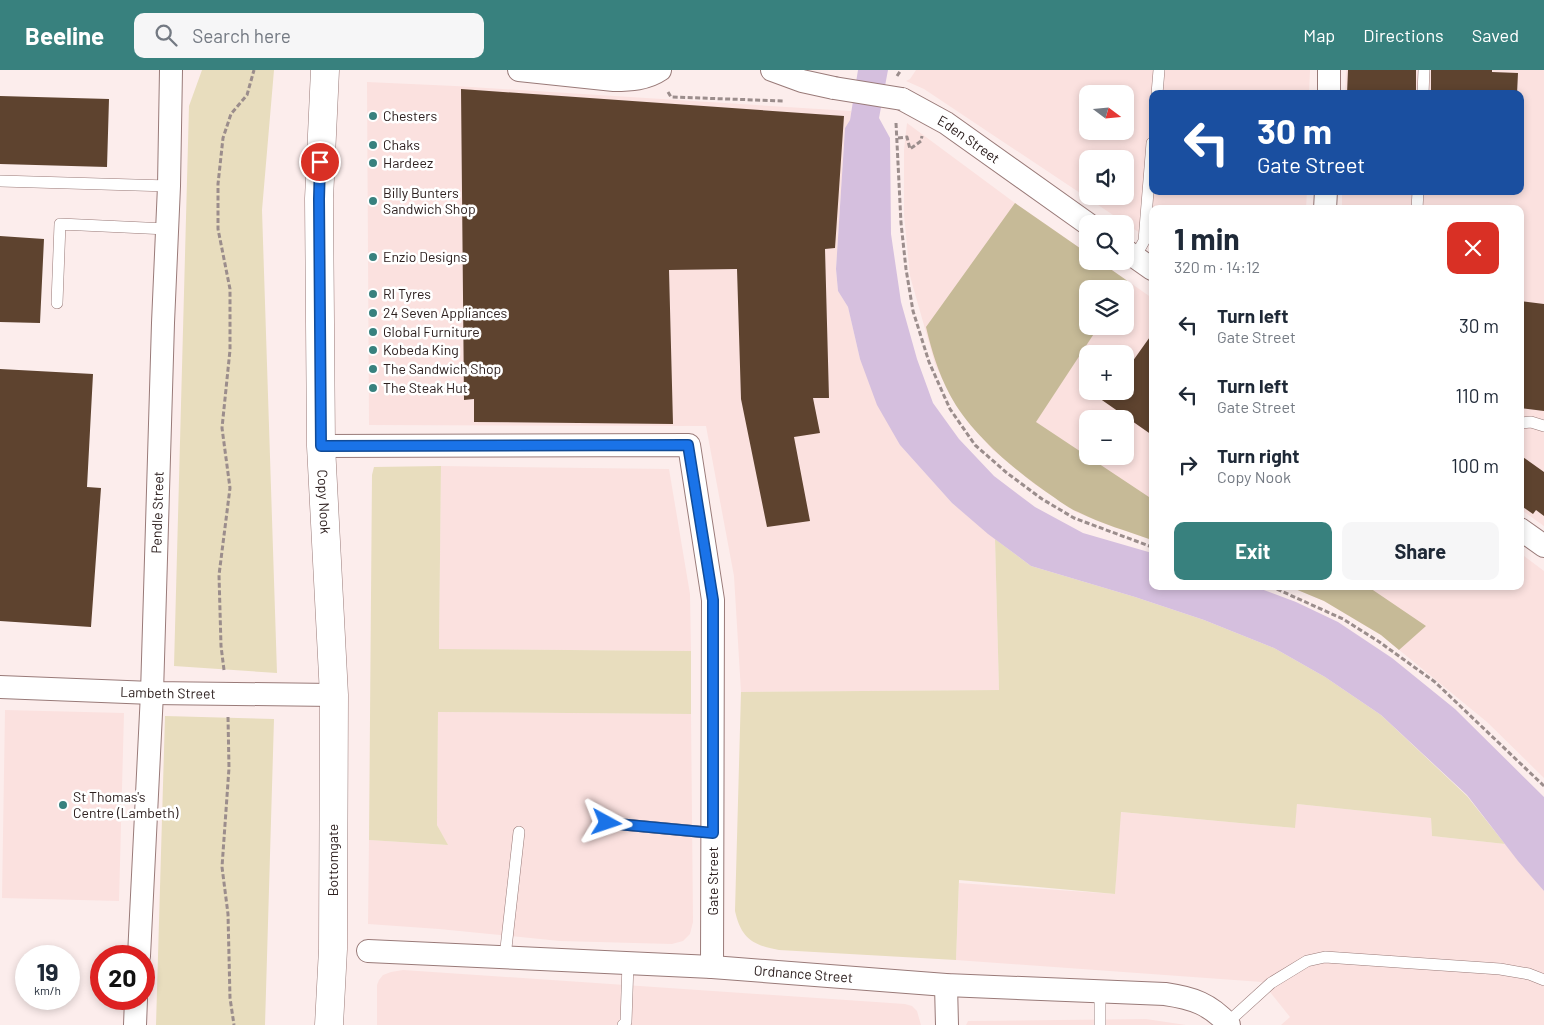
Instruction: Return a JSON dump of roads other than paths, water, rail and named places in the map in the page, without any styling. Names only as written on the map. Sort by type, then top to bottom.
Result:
[{"type":"highway","name":"Copy Nook","points":[[325,70],[319,199],[321,446],[334,695]]},
{"type":"highway","name":"Bottomgate","points":[[329,1025],[332,949],[334,695]]},
{"type":"street","name":"Pendle Street","points":[[140,945],[152,693],[169,186],[171,70]]},
{"type":"street","points":[[530,70],[614,80],[630,80],[645,77],[659,71]]},
{"type":"street","name":"Eden Street","points":[[772,70],[802,81],[897,99],[946,122],[1079,218]]},
{"type":"street","points":[[1329,70],[1329,90]]},
{"type":"street","name":"Gate Street","points":[[321,446],[688,445],[713,600],[712,966]]},
{"type":"street","points":[[1524,532],[1544,546]]},
{"type":"street","name":"Lambeth Street","points":[[0,687],[152,693],[334,695]]},
{"type":"street","name":"Ordnance Street","points":[[368,951],[712,966],[946,985],[1166,994],[1197,1001],[1209,1008],[1228,1024]]},
{"type":"street","points":[[946,985],[946,1025]]},
{"type":"street","points":[[135,1025],[136,1010]]},
{"type":"lane","points":[[1157,90],[1159,70]]},
{"type":"lane","points":[[1423,90],[1424,70]]},
{"type":"lane","points":[[1138,259],[1144,241],[1149,180]]},
{"type":"lane","points":[[0,181],[169,186]]},
{"type":"lane","points":[[57,303],[60,224],[167,229]]},
{"type":"lane","points":[[1524,422],[1544,426]]},
{"type":"lane","points":[[607,823],[713,833]]},
{"type":"lane","points":[[505,957],[519,832]]},
{"type":"lane","points":[[1228,1024],[1271,983],[1307,962],[1325,957],[1500,969],[1529,974],[1544,980]]},
{"type":"lane","points":[[624,1025],[626,1022],[628,963]]},
{"type":"lane","points":[[1100,991],[1100,1025]]},
{"type":"place","name":"Chesters","points":[[373,116]]},
{"type":"place","name":"Chaks","points":[[373,145]]},
{"type":"place","name":"Hardeez","points":[[373,163]]},
{"type":"place","name":"Billy Bunters Sandwich Shop","points":[[373,201]]},
{"type":"place","name":"Enzio Designs","points":[[373,257]]},
{"type":"place","name":"RI Tyres","points":[[373,294]]},
{"type":"place","name":"24 Seven Appliances","points":[[373,313]]},
{"type":"place","name":"Global Furniture","points":[[373,332]]},
{"type":"place","name":"Kobeda King","points":[[373,350]]},
{"type":"place","name":"The Sandwich Shop","points":[[373,369]]},
{"type":"place","name":"The Steak Hut","points":[[373,388]]},
{"type":"place","name":"St Thomas's Centre (Lambeth)","points":[[63,805]]}]
